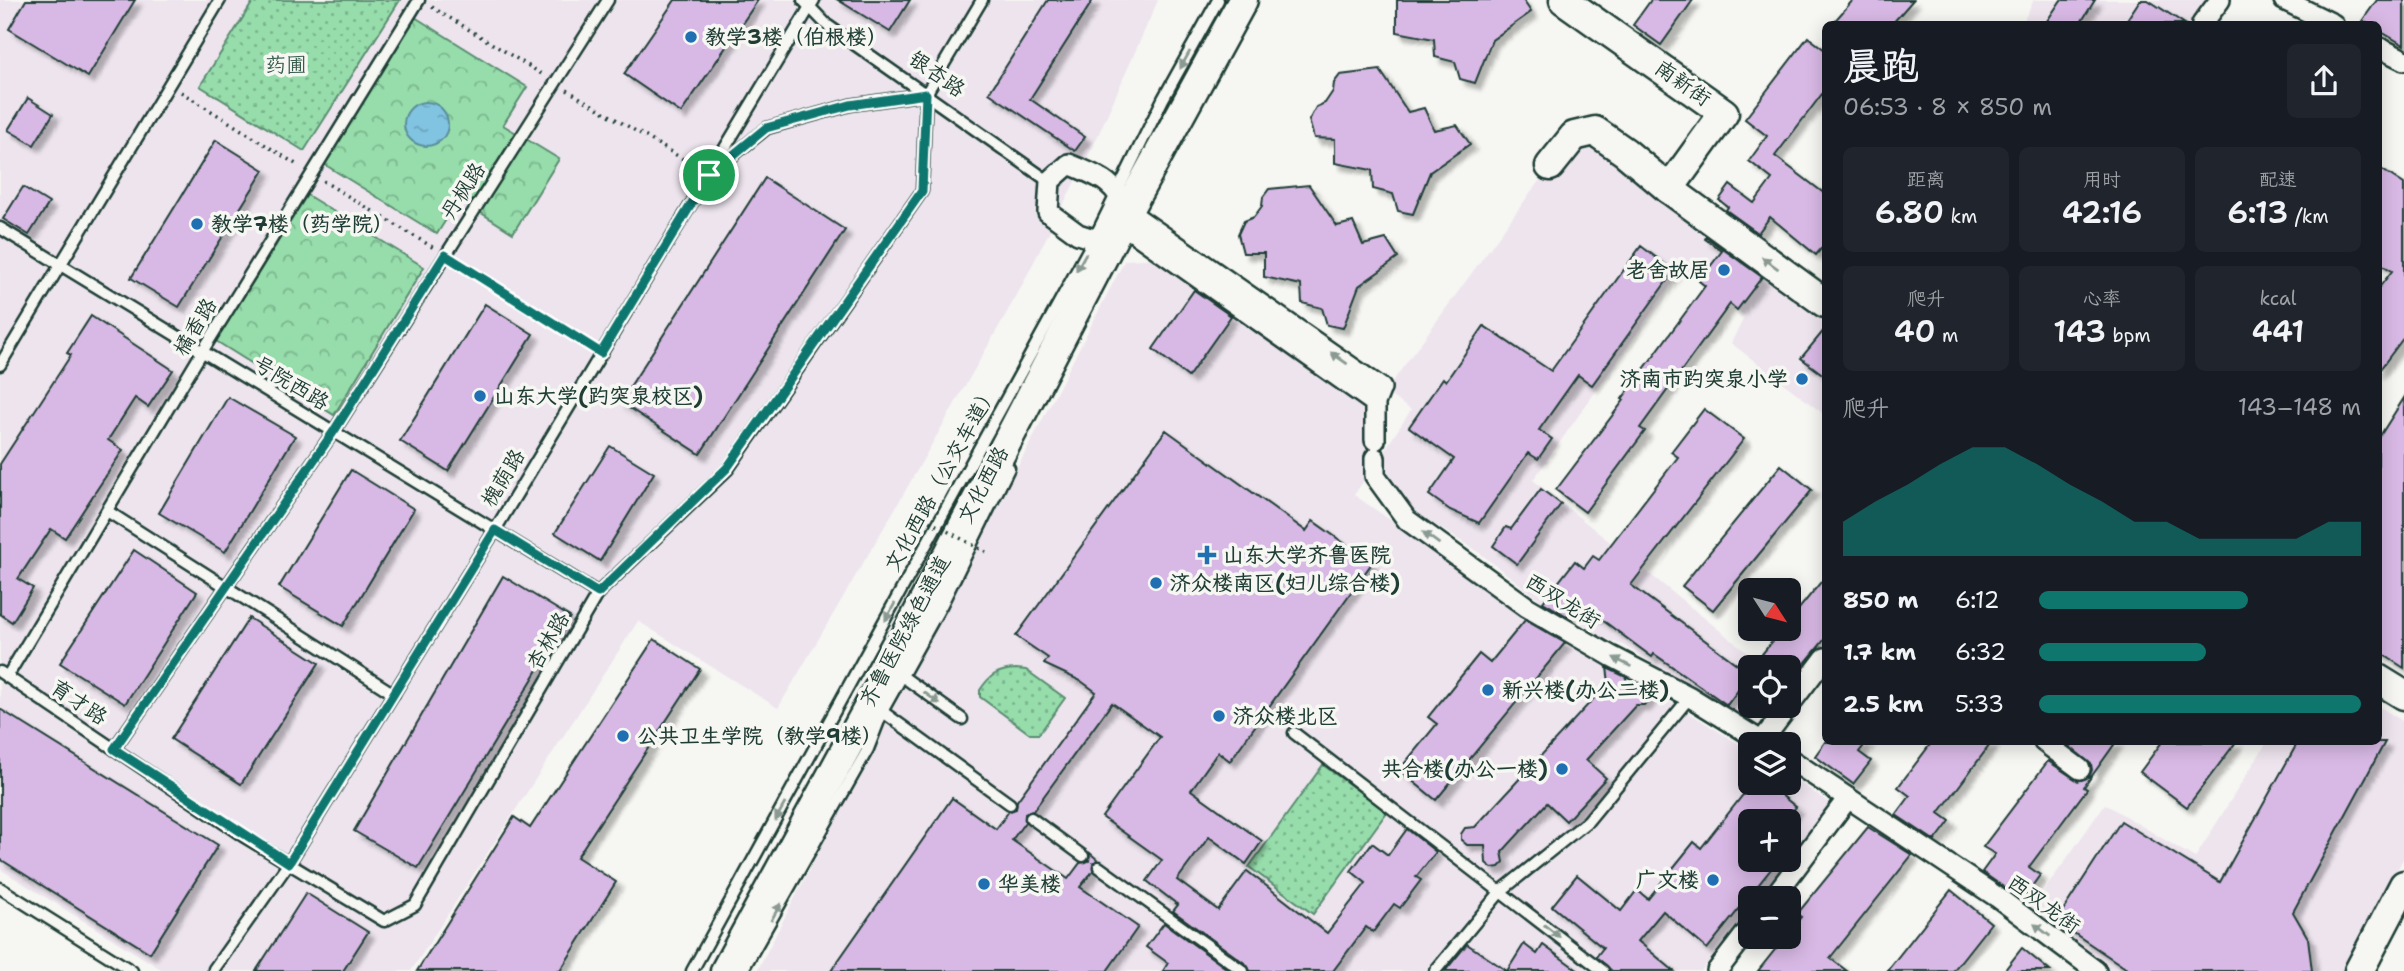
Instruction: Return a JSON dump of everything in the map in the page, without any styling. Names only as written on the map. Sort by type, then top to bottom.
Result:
[{"type":"main road","name":"文化西路","points":[[725,971],[873,699],[1123,209],[1243,0]]},
{"type":"main road","name":"南新街","points":[[1564,0],[1724,113],[1669,189]]},
{"type":"main road","points":[[1550,166],[1574,136],[1595,131],[1669,189],[1822,301]]},
{"type":"main road","points":[[2382,681],[2404,695]]},
{"type":"main road","points":[[2359,971],[2404,885]]},
{"type":"street","points":[[2204,21],[2220,0]]},
{"type":"street","points":[[2284,0],[2327,21]]},
{"type":"street","points":[[2382,49],[2404,60]]},
{"type":"street","points":[[1069,164],[1097,176],[1123,209],[1086,236],[1048,212],[1048,180],[1069,164]]},
{"type":"street","name":"西双龙街","points":[[1123,209],[1381,388],[1375,403],[1375,477],[1407,520],[1527,607],[1748,732]]},
{"type":"street","points":[[1771,732],[1822,662]]},
{"type":"street","points":[[2048,745],[2080,769]]},
{"type":"street","name":"西双龙街","points":[[1801,766],[1997,897],[2096,971]]},
{"type":"street","points":[[1782,886],[1848,797]]},
{"type":"street","points":[[1717,971],[1738,944]]},
{"type":"lane","points":[[0,365],[220,0]]},
{"type":"lane","name":"橘香路","points":[[4,674],[107,511],[419,0]]},
{"type":"lane","name":"丹枫路","points":[[114,749],[334,431],[608,0]]},
{"type":"lane","name":"杏林路","points":[[384,922],[415,905],[598,593],[727,468],[922,191],[926,94],[982,0]]},
{"type":"lane","name":"文化西路（公交车道）","points":[[692,971],[1086,236],[1123,209],[1163,99],[1217,0]]},
{"type":"lane","name":"银杏路","points":[[809,3],[827,25],[1048,180]]},
{"type":"lane","name":"槐荫路","points":[[214,969],[289,863],[394,694],[709,175],[809,3]]},
{"type":"lane","points":[[1062,361],[1123,209],[1226,54]]},
{"type":"lane","points":[[709,175],[766,128],[850,105],[926,94]]},
{"type":"lane","name":"号院西路","points":[[0,228],[598,593]]},
{"type":"lane","name":"齐鲁医院绿色通道","points":[[742,971],[868,749],[883,712],[942,604],[1014,458]]},
{"type":"lane","points":[[107,511],[394,694]]},
{"type":"lane","name":"育才路","points":[[4,674],[114,749],[384,922]]},
{"type":"lane","points":[[902,676],[962,719]]},
{"type":"lane","points":[[1435,971],[1501,891],[1588,821],[1690,697]]},
{"type":"lane","points":[[883,712],[1010,804]]},
{"type":"lane","points":[[1294,733],[1603,971]]},
{"type":"lane","points":[[1031,818],[1083,856]]},
{"type":"lane","points":[[1099,867],[1243,971]]},
{"type":"lane","points":[[0,888],[132,971]]},
{"type":"path","points":[[170,85],[601,353]]},
{"type":"path","points":[[923,518],[986,552]]},
{"type":"shaded area","name":"山东大学(趵突泉校区)","points":[[0,0],[1158,0],[1095,142],[1019,291],[778,708],[638,621],[411,971],[164,971],[0,869]]},
{"type":"shaded area","points":[[2034,0],[2207,0],[2192,21],[2024,21]]},
{"type":"shaded area","points":[[1595,131],[1822,313],[1822,413],[1731,343],[1745,316],[1682,269],[1533,480],[1750,655],[1738,655],[1738,716],[1623,645],[1602,637],[1558,607],[1544,603],[1481,554],[1403,504],[1377,462],[1411,410],[1385,392],[1550,166]]},
{"type":"shaded area","name":"山东大学齐鲁医院","points":[[1161,258],[1363,402],[1369,473],[1354,495],[1529,616],[1564,644],[1625,670],[1626,678],[1635,688],[1642,688],[1681,708],[1738,744],[1738,795],[1801,795],[1801,784],[1833,805],[1801,845],[1801,809],[1738,809],[1738,872],[1780,872],[1769,886],[1738,886],[1738,924],[1701,971],[757,971],[1125,260]]},
{"type":"shaded area","points":[[2382,708],[2404,722],[2404,857],[2343,971],[2084,971],[2021,924],[2105,804],[2195,858],[2265,745],[2382,745]]},
{"type":"green space","name":"药圃","points":[[254,0],[400,0],[304,151],[200,86]]},
{"type":"green space","points":[[410,14],[527,87],[503,125],[559,159],[513,233],[459,199],[437,234],[319,161]]},
{"type":"green space","points":[[307,195],[424,267],[334,415],[216,341]]},
{"type":"green space","points":[[1026,670],[1065,698],[1039,734],[1030,734],[980,697],[980,690],[991,677],[999,672]]},
{"type":"green space","points":[[1323,765],[1387,812],[1313,914],[1249,867]]},
{"type":"water","points":[[426,102],[441,109],[448,124],[441,139],[426,146],[411,139],[404,124],[411,109]]},
{"type":"building","points":[[26,0],[135,0],[88,77],[9,29]]},
{"type":"building","name":"教学3楼（伯根楼）","points":[[675,0],[758,0],[681,113],[624,74]]},
{"type":"building","points":[[838,0],[910,0],[890,32]]},
{"type":"building","points":[[1048,0],[1093,0],[1030,99],[1085,137],[1075,151],[989,93]]},
{"type":"building","points":[[1397,0],[1523,0],[1531,12],[1492,40],[1475,83],[1460,79],[1455,62],[1435,57],[1434,39],[1397,32]]},
{"type":"building","points":[[1651,0],[1693,0],[1661,45],[1633,25]]},
{"type":"building","points":[[1853,0],[1913,0],[1895,21],[1835,21]]},
{"type":"building","points":[[2061,0],[2095,0],[2082,21],[2047,21]]},
{"type":"building","points":[[2140,0],[2148,0],[2180,21],[2126,21]]},
{"type":"building","points":[[2377,0],[2404,0],[2404,45],[2382,32],[2382,21],[2362,21]]},
{"type":"building","points":[[1808,37],[1822,48],[1822,94],[1775,156],[1822,192],[1822,248],[1816,255],[1770,217],[1758,233],[1726,210],[1728,207],[1719,200],[1730,185],[1754,203],[1772,179],[1749,161],[1767,136],[1745,119]]},
{"type":"building","points":[[1380,70],[1408,112],[1424,108],[1434,130],[1457,125],[1470,144],[1430,172],[1413,214],[1398,211],[1393,194],[1373,189],[1372,170],[1335,163],[1335,139],[1314,138],[1309,120],[1316,107],[1325,103],[1340,75]]},
{"type":"building","points":[[28,98],[53,114],[34,145],[8,130]]},
{"type":"building","name":"教学7楼（药学院）","points":[[216,140],[264,170],[179,307],[131,278]]},
{"type":"building","points":[[2382,170],[2404,184],[2404,337],[2382,367],[2382,284],[2392,271],[2382,265]]},
{"type":"building","points":[[765,178],[845,230],[700,454],[620,402]]},
{"type":"building","points":[[1309,185],[1337,226],[1353,222],[1363,245],[1386,239],[1398,258],[1359,286],[1343,328],[1327,325],[1322,308],[1302,303],[1301,285],[1264,277],[1264,253],[1243,253],[1238,234],[1244,221],[1254,217],[1262,206],[1263,197],[1269,189]]},
{"type":"building","points":[[23,187],[49,203],[29,235],[3,219]]},
{"type":"building","points":[[1706,237],[1762,277],[1737,310],[1730,304],[1640,428],[1645,431],[1585,512],[1556,490],[1705,286],[1699,281],[1722,251],[1705,239]]},
{"type":"building","points":[[1641,246],[1674,271],[1592,385],[1578,375],[1539,430],[1552,439],[1538,459],[1528,453],[1479,523],[1450,510],[1429,495],[1454,459],[1409,427],[1443,378],[1446,381],[1484,326],[1551,371]]},
{"type":"building","points":[[1194,290],[1231,316],[1188,377],[1153,349]]},
{"type":"building","points":[[485,304],[533,334],[448,471],[400,441]]},
{"type":"building","points":[[91,316],[173,370],[148,407],[135,398],[108,440],[123,450],[65,538],[51,529],[18,579],[33,588],[12,622],[0,614],[0,464],[71,355],[67,353]]},
{"type":"building","points":[[1822,333],[1822,374],[1801,358]]},
{"type":"building","points":[[228,397],[295,436],[225,552],[159,513]]},
{"type":"building","points":[[2404,398],[2404,668],[2382,654],[2382,433]]},
{"type":"building","points":[[1704,409],[1744,439],[1631,585],[1738,665],[1738,690],[1727,705],[1654,654],[1652,657],[1578,602],[1567,616],[1543,602],[1575,561],[1584,568],[1593,556],[1599,560],[1678,457],[1671,452]]},
{"type":"building","points":[[1166,430],[1306,531],[1313,521],[1372,563],[1230,761],[1218,752],[1191,790],[1262,841],[1246,864],[1209,837],[1177,880],[1218,910],[1247,871],[1327,933],[1366,883],[1351,871],[1372,843],[1388,855],[1407,829],[1436,852],[1416,877],[1421,880],[1400,908],[1394,904],[1373,932],[1366,927],[1333,971],[1250,971],[1247,965],[1173,911],[1178,905],[1147,881],[1162,860],[1102,817],[1160,737],[1112,703],[1033,811],[1025,814],[1025,822],[1012,840],[1068,879],[1080,863],[1089,861],[1090,853],[1098,860],[1093,863],[1093,871],[1080,887],[1138,927],[1107,971],[831,971],[952,798],[996,829],[1009,811],[1016,809],[1017,801],[1096,692],[1081,681],[1044,664],[1048,658],[1016,636]]},
{"type":"building","points":[[610,446],[654,473],[600,561],[555,533]]},
{"type":"building","points":[[1781,465],[1812,490],[1713,610],[1682,586]]},
{"type":"building","points":[[351,470],[414,509],[343,626],[279,587]]},
{"type":"building","points":[[1541,489],[1561,504],[1517,564],[1493,546],[1506,527],[1511,529]]},
{"type":"building","points":[[134,550],[197,592],[125,704],[60,663]]},
{"type":"building","points":[[503,576],[570,617],[418,868],[354,831]]},
{"type":"building","points":[[1822,581],[1822,643],[1801,668],[1801,655],[1762,654],[1772,641],[1801,641],[1801,606]]},
{"type":"building","points":[[249,618],[319,663],[241,784],[171,739]]},
{"type":"building","name":"新兴楼(办公二楼)","points":[[1525,620],[1565,643],[1436,800],[1399,770],[1437,724],[1428,717],[1479,654],[1490,663]]},
{"type":"building","points":[[654,639],[700,669],[577,857],[616,882],[560,971],[417,971],[514,817],[530,828]]},
{"type":"building","name":"共合楼(办公一楼)","points":[[1607,668],[1626,677],[1627,688],[1642,688],[1648,692],[1649,699],[1644,705],[1636,705],[1586,760],[1606,778],[1566,821],[1547,803],[1502,852],[1504,862],[1499,867],[1492,868],[1486,863],[1485,845],[1467,845],[1461,840],[1461,834],[1465,828],[1475,827],[1609,682]]},
{"type":"building","points":[[0,709],[218,845],[150,953],[0,859]]},
{"type":"building","points":[[2382,742],[2385,742],[2293,912],[2308,938],[2312,971],[2130,971],[2056,921],[2121,821],[2220,882],[2296,745],[2382,745]]},
{"type":"building","points":[[1823,745],[1865,745],[1859,752],[1871,761],[1853,784],[1815,756]]},
{"type":"building","points":[[1930,745],[1990,745],[1939,813],[1950,821],[1935,841],[1896,815],[1910,796],[1898,787]]},
{"type":"building","points":[[2068,745],[2114,745],[2084,787],[2087,789],[2029,867],[2040,875],[2022,900],[1982,872],[1995,854],[1983,847],[2048,761],[2078,781],[2089,777],[2091,764]]},
{"type":"building","points":[[2160,745],[2234,745],[2187,807],[2140,772]]},
{"type":"building","points":[[1743,795],[1781,795],[1796,807],[1738,809],[1738,872],[1769,872],[1757,886],[1738,886],[1738,910],[1707,949],[1663,911],[1638,941],[1674,971],[1612,971],[1596,957],[1603,948],[1552,906],[1577,875],[1621,911],[1637,890],[1648,899],[1694,842],[1701,848]]},
{"type":"building","points":[[1868,827],[1912,855],[1830,958],[1847,971],[1758,971],[1776,949],[1801,949],[1801,909]]},
{"type":"building","points":[[1951,890],[1991,923],[1953,971],[1887,971]]},
{"type":"building","points":[[306,893],[368,932],[343,971],[256,971]]},
{"type":"building","points":[[1164,923],[1230,971],[1163,971],[1168,963],[1146,947]]},
{"type":"building","points":[[1467,944],[1507,971],[1445,971]]},
{"type":"building","points":[[1524,944],[1537,954],[1543,945],[1579,971],[1507,971]]},
{"type":"building","points":[[2022,948],[2050,971],[2004,971]]},
{"type":"place","name":"教学3楼（伯根楼）","points":[[691,37]]},
{"type":"place","name":"教学7楼（药学院）","points":[[197,224]]},
{"type":"place","name":"老舍故居","points":[[1724,270]]},
{"type":"place","name":"济南市趵突泉小学","points":[[1802,379]]},
{"type":"place","name":"山东大学(趵突泉校区)","points":[[480,396]]},
{"type":"place","name":"山东大学齐鲁医院","points":[[1207,555]]},
{"type":"place","name":"济众楼南区(妇儿综合楼)","points":[[1156,583]]},
{"type":"place","name":"新兴楼(办公二楼)","points":[[1488,690]]},
{"type":"place","name":"济众楼北区","points":[[1219,716]]},
{"type":"place","name":"公共卫生学院（教学9楼）","points":[[623,736]]},
{"type":"place","name":"共合楼(办公一楼)","points":[[1562,769]]},
{"type":"place","name":"广文楼","points":[[1713,880]]},
{"type":"place","name":"华美楼","points":[[984,884]]},
{"type":"route","points":[[926,94],[922,191],[727,468],[598,593],[495,530],[289,863],[114,749],[334,431],[445,255],[601,353],[709,175],[766,128],[850,105],[926,94]]}]
